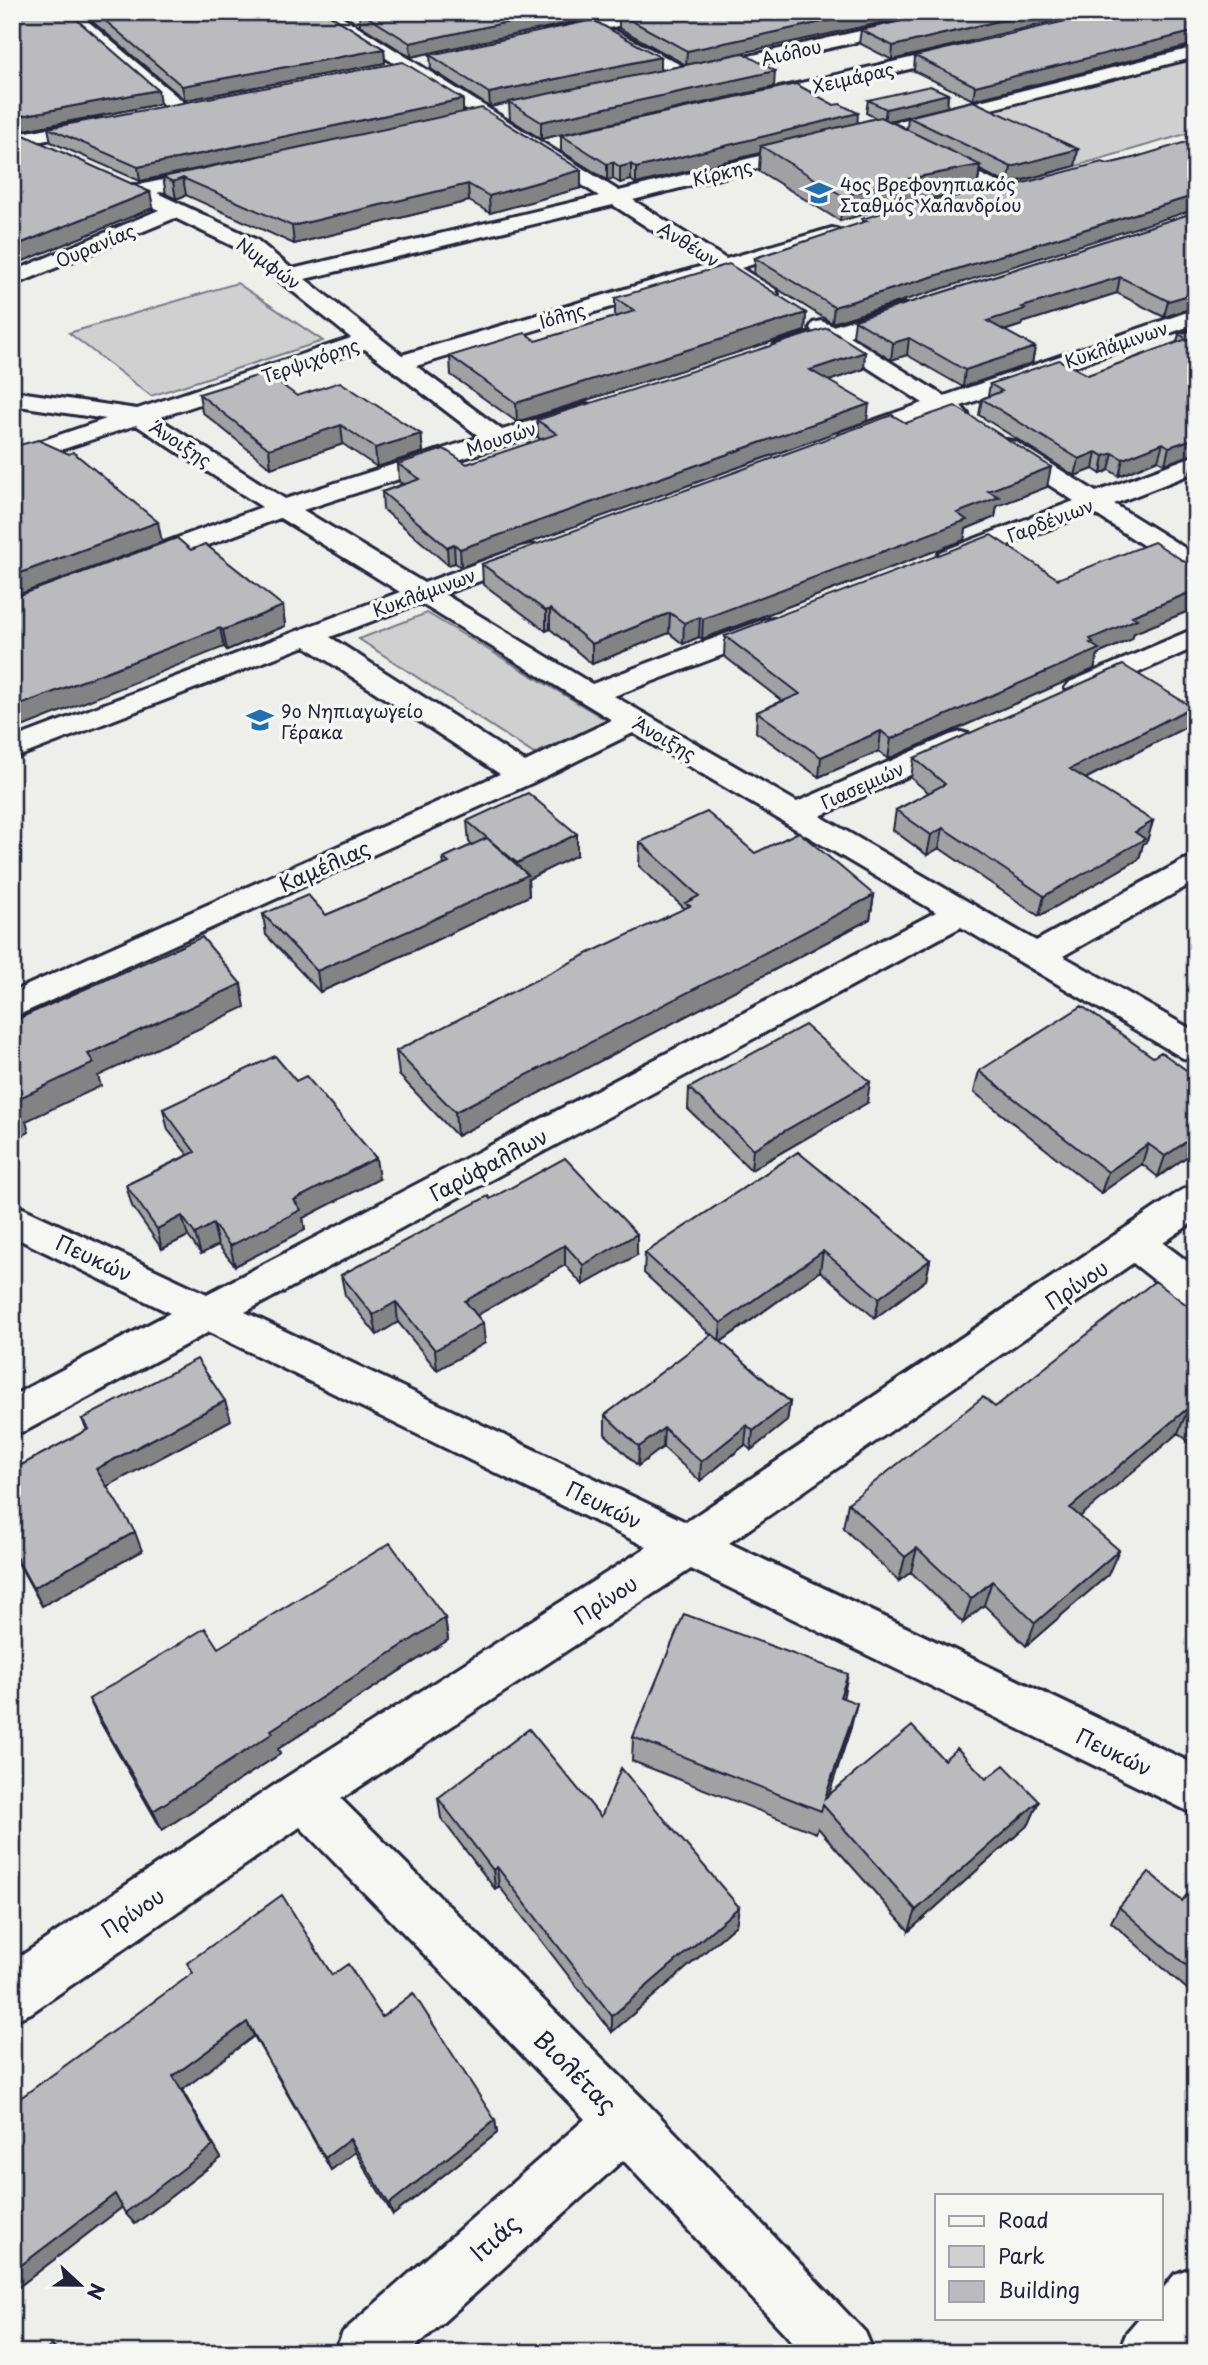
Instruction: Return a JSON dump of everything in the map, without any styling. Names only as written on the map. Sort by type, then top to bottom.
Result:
[{"type":"street","points":[[67,12],[187,107],[154,114]]},
{"type":"street","points":[[530,40],[657,12]]},
{"type":"street","name":"Αιόλου","points":[[660,80],[969,12]]},
{"type":"street","points":[[330,17],[361,17]]},
{"type":"street","name":"Ανθέων","points":[[330,17],[783,304]]},
{"type":"street","points":[[597,26],[686,75]]},
{"type":"street","name":"Χειμάρας","points":[[734,104],[990,45]]},
{"type":"street","name":"Κίρκης","points":[[288,276],[617,198],[1196,52]]},
{"type":"street","points":[[379,71],[437,60]]},
{"type":"street","points":[[743,63],[824,103]]},
{"type":"street","points":[[463,122],[516,111]]},
{"type":"street","points":[[860,120],[1013,192],[968,200]]},
{"type":"street","points":[[15,138],[114,121]]},
{"type":"street","points":[[15,138],[56,155]]},
{"type":"street","points":[[539,148],[565,142]]},
{"type":"street","name":"Ουρανίας","points":[[137,191],[232,171]]},
{"type":"street","name":"Νυμφών","points":[[114,181],[178,209],[249,245],[398,364],[498,439]]},
{"type":"street","name":"Ουρανίας","points":[[12,280],[178,209]]},
{"type":"street","name":"Ιόλης","points":[[398,364],[851,228]]},
{"type":"street","points":[[764,355],[922,304]]},
{"type":"street","name":"Κυκλάμινων","points":[[824,447],[1196,316]]},
{"type":"street","points":[[807,319],[971,424]]},
{"type":"street","name":"Τερψιχόρης","points":[[12,459],[368,340]]},
{"type":"street","points":[[12,398],[140,417]]},
{"type":"street","name":"Μουσών","points":[[115,571],[282,508],[604,405]]},
{"type":"street","name":"Άνοιξης","points":[[140,417],[282,508],[590,695],[964,911],[1196,1049]]},
{"type":"street","points":[[994,438],[1196,567]]},
{"type":"street","name":"Γαρδένιων","points":[[927,567],[1196,463]]},
{"type":"street","name":"Κυκλάμινων","points":[[12,750],[308,635],[552,545]]},
{"type":"street","points":[[590,695],[797,616]]},
{"type":"street","points":[[308,635],[523,775]]},
{"type":"street","points":[[1059,698],[1196,636]]},
{"type":"street","name":"Καμέλιας","points":[[12,1006],[523,775],[634,721]]},
{"type":"street","name":"Γιασεμιών","points":[[797,814],[984,731]]},
{"type":"street","points":[[1037,955],[1196,867]]},
{"type":"street","name":"Γαρύφαλλων","points":[[12,1417],[964,911]]},
{"type":"street","name":"Πρίνου","points":[[12,1994],[303,1796],[689,1545],[1136,1244],[1196,1200]]},
{"type":"street","name":"Πευκών","points":[[12,1218],[209,1311],[1196,1791]]},
{"type":"street","points":[[1136,1244],[1196,1291]]},
{"type":"street","name":"Βιολέτας","points":[[303,1796],[625,2121],[844,2353]]},
{"type":"street","name":"Ιτιάς","points":[[364,2353],[625,2121]]},
{"type":"street","points":[[1147,2353],[1196,2295]]},
{"type":"green space","points":[[1196,54],[1196,131],[1014,184],[902,128]]},
{"type":"green space","points":[[237,283],[323,341],[151,396],[69,333]]},
{"type":"green space","points":[[427,613],[608,721],[534,754],[359,639]]},
{"type":"building","points":[[12,12],[68,12],[158,90],[21,116],[12,115]]},
{"type":"building","points":[[95,12],[325,12],[384,49],[182,86]]},
{"type":"building","points":[[360,12],[556,12],[410,43]]},
{"type":"building","points":[[868,12],[687,51],[619,14]]},
{"type":"building","points":[[942,12],[1036,12],[893,46],[861,30]]},
{"type":"building","points":[[1104,12],[1182,12],[1196,16],[1196,31],[975,86],[915,56]]},
{"type":"building","points":[[593,20],[660,57],[489,93],[430,55]]},
{"type":"building","points":[[743,53],[775,71],[541,122],[509,102]]},
{"type":"building","points":[[403,62],[463,99],[138,167],[48,128]]},
{"type":"building","points":[[796,84],[834,105],[840,104],[858,113],[636,168],[631,164],[620,167],[613,162],[607,164],[561,135]]},
{"type":"building","points":[[930,86],[948,94],[886,109],[868,100]]},
{"type":"building","points":[[973,101],[1078,149],[1011,167],[908,117]]},
{"type":"building","points":[[482,108],[581,170],[489,196],[468,184],[292,226],[183,178],[173,182],[163,177]]},
{"type":"building","points":[[881,117],[980,165],[897,181],[843,196],[761,146]]},
{"type":"building","points":[[24,135],[150,192],[12,247],[12,137]]},
{"type":"building","points":[[1196,139],[1196,195],[834,307],[755,258],[907,205],[1009,187],[1102,162],[1108,164],[1133,158]]},
{"type":"building","points":[[1196,212],[1196,293],[1168,301],[1120,277],[1022,307],[1025,309],[987,321],[1035,347],[965,370],[909,338],[893,343],[855,320]]},
{"type":"building","points":[[729,264],[806,313],[516,403],[450,356],[525,333],[536,341],[635,311],[615,298]]},
{"type":"building","points":[[827,328],[865,352],[810,370],[869,404],[460,549],[454,544],[447,547],[382,492],[420,479],[398,464],[444,449],[467,464],[557,434],[537,420]]},
{"type":"building","points":[[1196,329],[1196,438],[1169,447],[1163,443],[1123,459],[1113,453],[1104,456],[1096,452],[1079,459],[982,399],[1002,391],[990,384],[1059,360],[1088,375],[1187,339],[1179,334]]},
{"type":"building","points":[[266,373],[297,396],[340,382],[421,434],[375,448],[341,425],[269,449],[199,394]]},
{"type":"building","points":[[955,406],[1051,467],[988,491],[999,497],[957,513],[967,520],[703,619],[700,617],[684,623],[670,613],[592,644],[550,609],[546,611],[482,564],[892,415],[906,423]]},
{"type":"building","points":[[38,440],[69,454],[73,452],[158,522],[12,576],[12,447]]},
{"type":"building","points":[[991,535],[1058,579],[1154,542],[1196,569],[1196,590],[1132,616],[1137,619],[1090,639],[1093,642],[1090,643],[1099,649],[891,739],[881,731],[821,757],[757,712],[800,694],[725,636]]},
{"type":"building","points":[[177,538],[191,550],[205,544],[283,606],[12,708],[12,598]]},
{"type":"building","points":[[1123,665],[1192,707],[1070,769],[1153,821],[1135,832],[1145,839],[1044,896],[943,828],[931,835],[896,810],[945,784],[914,758]]},
{"type":"building","points":[[528,793],[577,834],[517,863],[467,821]]},
{"type":"building","points":[[707,812],[755,853],[799,832],[874,895],[455,1112],[396,1051],[589,953],[690,906],[685,903],[699,896],[640,842]]},
{"type":"building","points":[[487,838],[528,875],[317,971],[263,914],[308,895],[326,915],[449,863],[443,858]]},
{"type":"building","points":[[202,937],[241,984],[88,1054],[94,1063],[13,1101],[21,1109],[12,1115],[12,1020]]},
{"type":"building","points":[[1082,1006],[1153,1057],[1161,1052],[1196,1077],[1196,1135],[1165,1156],[1148,1144],[1108,1172],[979,1071]]},
{"type":"building","points":[[805,1025],[870,1082],[753,1149],[689,1088]]},
{"type":"building","points":[[275,1056],[296,1081],[306,1076],[376,1158],[294,1200],[301,1210],[230,1246],[213,1224],[195,1234],[182,1216],[157,1229],[126,1185],[195,1152],[163,1109]]},
{"type":"building","points":[[798,1152],[930,1260],[879,1298],[823,1251],[721,1323],[645,1253]]},
{"type":"building","points":[[565,1158],[637,1234],[583,1265],[565,1245],[465,1301],[483,1323],[435,1350],[396,1302],[373,1315],[341,1275],[488,1196],[490,1199]]},
{"type":"building","points":[[1155,1281],[1196,1312],[1196,1412],[1189,1407],[1070,1508],[1119,1550],[1035,1623],[992,1581],[971,1599],[917,1548],[905,1557],[848,1503],[983,1397],[995,1407]]},
{"type":"building","points":[[712,1334],[790,1402],[753,1431],[747,1425],[701,1462],[664,1428],[639,1447],[605,1415]]},
{"type":"building","points":[[197,1359],[225,1401],[96,1469],[135,1532],[33,1588],[12,1550],[12,1470],[89,1429],[82,1419]]},
{"type":"building","points":[[390,1543],[445,1618],[271,1730],[273,1733],[153,1811],[89,1699],[205,1628],[218,1648]]},
{"type":"building","points":[[684,1614],[848,1674],[840,1697],[857,1703],[825,1798],[912,1726],[944,1760],[957,1748],[986,1779],[1004,1765],[1039,1801],[916,1910],[823,1805],[821,1811],[633,1737]]},
{"type":"building","points":[[529,1729],[601,1817],[621,1768],[739,1907],[612,2016],[497,1867],[493,1870],[438,1798]]},
{"type":"building","points":[[1149,1872],[1182,1901],[1196,1884],[1196,1974],[1119,1907]]},
{"type":"building","points":[[282,1895],[332,1975],[348,1964],[382,2017],[413,1993],[495,2120],[389,2204],[350,2139],[325,2158],[247,2022],[173,2076],[213,2146],[125,2213],[115,2194],[12,2272],[12,2104],[193,1973],[187,1963]]},
{"type":"building","points":[[52,2345],[56,2353],[43,2353]]},
{"type":"place","name":"4ος Βρεφονηπιακός Σταθμός Χαλανδρίου","points":[[819,193]]},
{"type":"place","name":"9ο Νηπιαγωγείο Γέρακα","points":[[260,720]]}]
